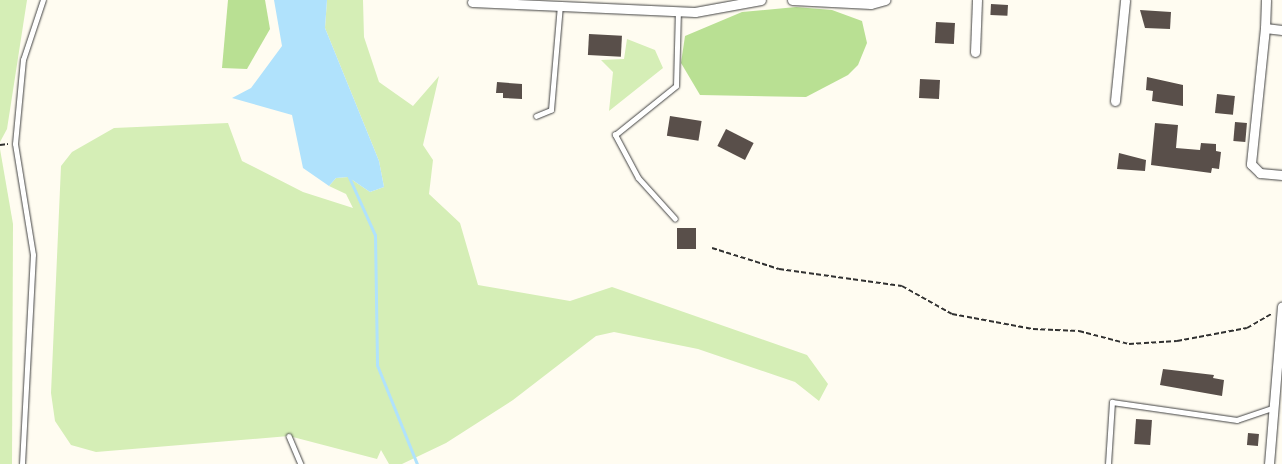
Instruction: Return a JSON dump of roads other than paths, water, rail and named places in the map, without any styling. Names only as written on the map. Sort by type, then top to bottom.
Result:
[{"type":"street","points":[[472,2],[709,12],[761,0]]},
{"type":"street","points":[[792,0],[871,4],[885,0]]},
{"type":"street","points":[[975,52],[977,0]]},
{"type":"street","points":[[1114,101],[1125,0]]},
{"type":"street","points":[[1266,0],[1251,164],[1260,173],[1282,175]]},
{"type":"street","points":[[1264,28],[1282,30]]},
{"type":"street","points":[[1269,464],[1279,308]]},
{"type":"lane","points":[[22,464],[33,255],[15,144],[23,60],[43,0]]},
{"type":"lane","points":[[536,116],[551,110],[560,6]]},
{"type":"lane","points":[[675,219],[638,178],[615,135],[676,86],[678,12]]},
{"type":"lane","points":[[1108,464],[1112,402],[1237,420],[1272,408]]},
{"type":"lane","points":[[289,436],[301,464]]},
{"type":"water","points":[[274,0],[327,0],[325,28],[379,161],[384,187],[370,192],[348,177],[336,178],[329,186],[303,168],[292,115],[232,98],[251,88],[282,46]]},
{"type":"waterway","points":[[348,175],[375,235],[377,365],[417,464]]}]
